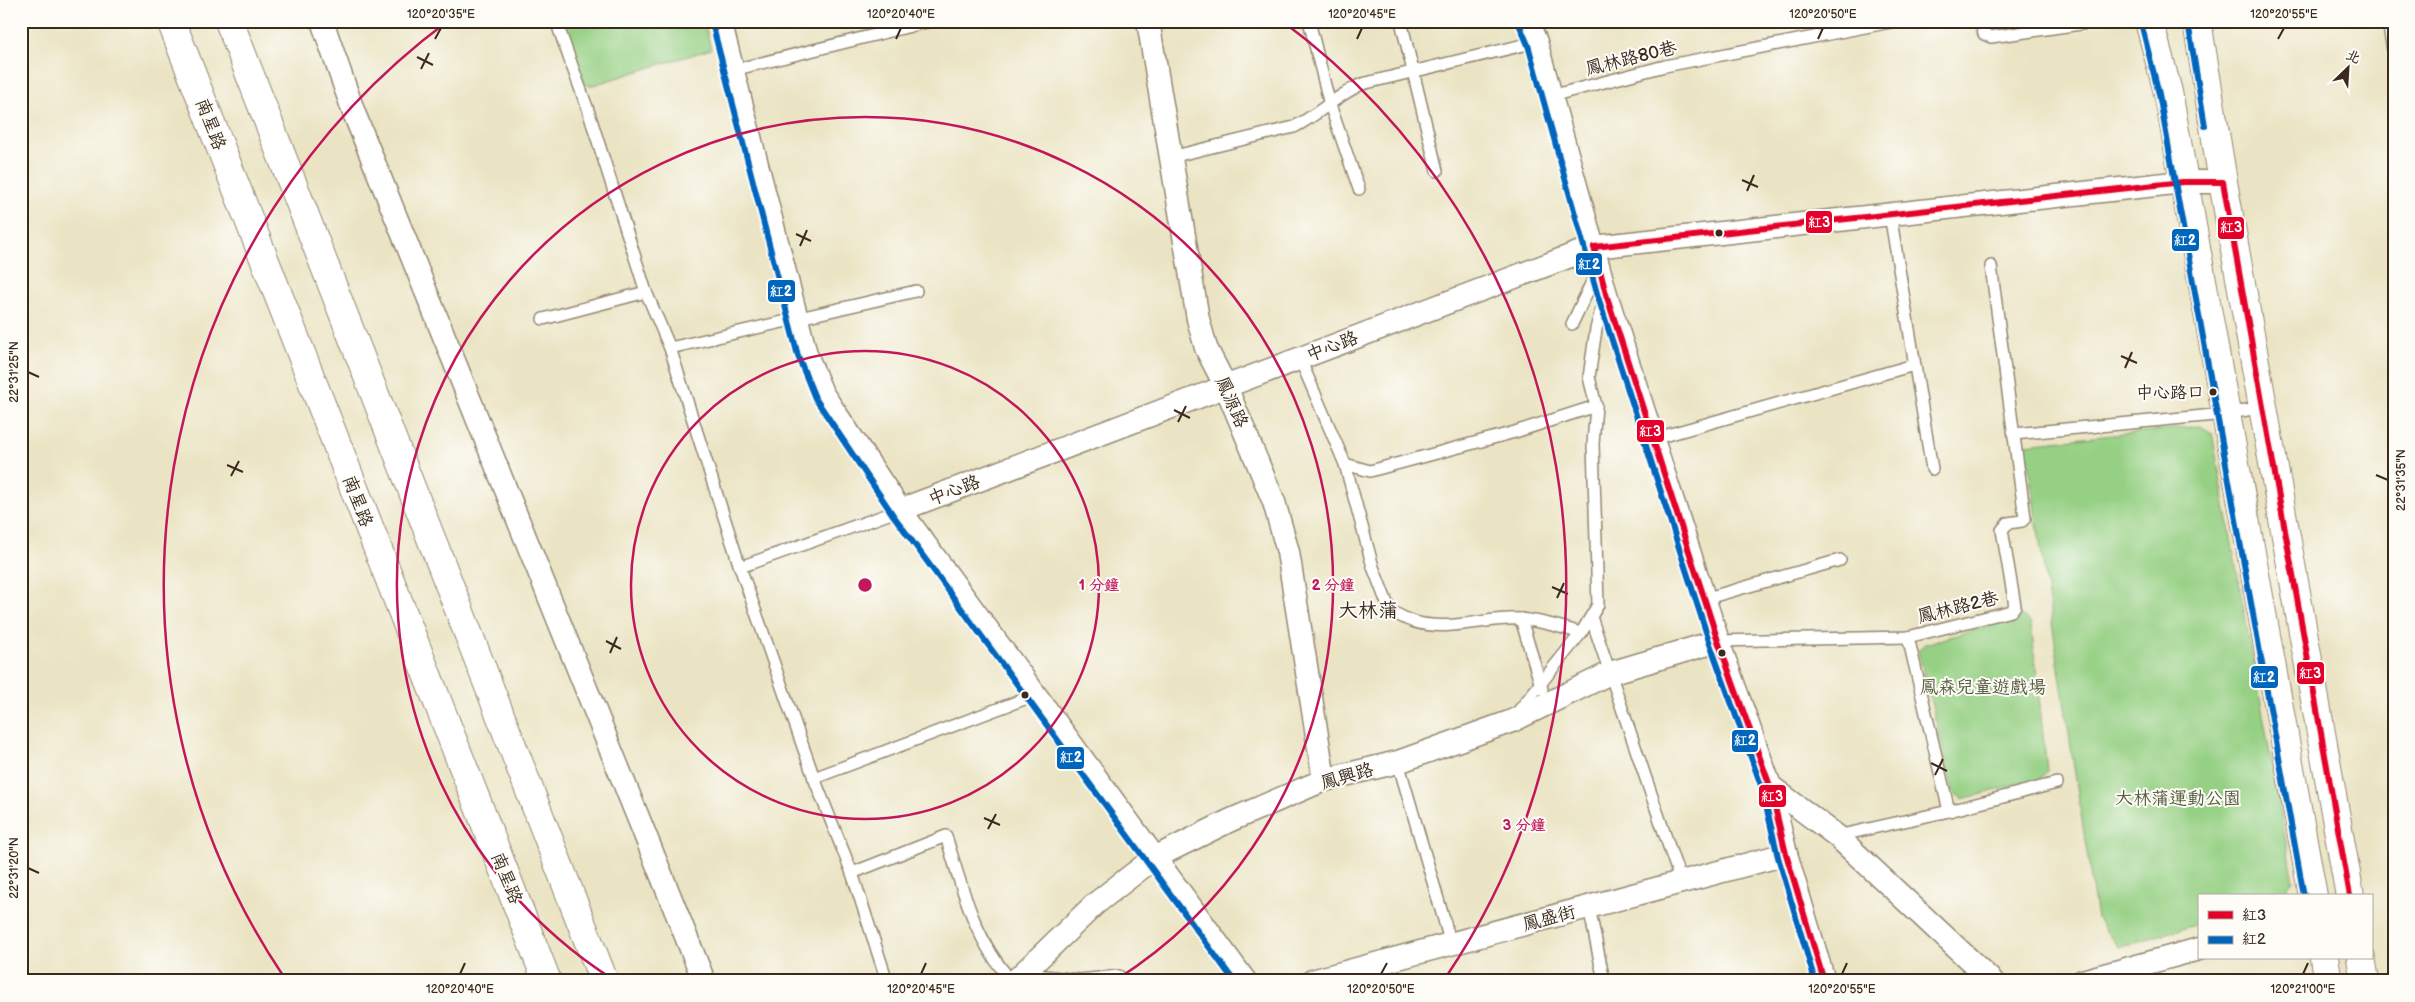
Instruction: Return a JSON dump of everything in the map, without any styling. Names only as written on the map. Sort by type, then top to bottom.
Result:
[{"type":"street","name":"南星路","points":[[171,21],[547,981]]},
{"type":"street","points":[[229,21],[604,981]]},
{"type":"street","points":[[322,21],[354,113],[704,981]]},
{"type":"street","points":[[720,21],[806,354],[822,393],[900,510],[1246,981]]},
{"type":"street","name":"鳳源路","points":[[1148,21],[1198,319],[1206,348],[1226,387],[1274,502],[1288,552],[1324,780]]},
{"type":"street","points":[[1527,21],[1536,42],[1606,294],[1704,599],[1770,786],[1786,854],[1824,981]]},
{"type":"street","points":[[2149,21],[2168,92],[2313,894]]},
{"type":"street","points":[[2197,21],[2223,182],[2350,894]]},
{"type":"street","name":"中心路","points":[[900,510],[1300,359],[1596,257],[1890,214],[2183,182],[2223,182]]},
{"type":"street","name":"鳳興路","points":[[1024,980],[1095,904],[1154,858],[1231,820],[1324,780],[1398,762],[1512,721],[1544,694],[1718,641]]},
{"type":"street","points":[[1770,786],[1837,836],[1992,981]]},
{"type":"street","name":"鳳盛街","points":[[1312,981],[1786,854]]},
{"type":"street","points":[[2082,981],[2198,949]]},
{"type":"street","points":[[2324,960],[2328,981]]},
{"type":"street","points":[[2361,960],[2365,981]]},
{"type":"lane","points":[[556,21],[588,110],[646,292],[670,348],[740,568],[814,778],[852,873],[888,981]]},
{"type":"lane","points":[[733,70],[931,21]]},
{"type":"lane","points":[[1309,21],[1330,105],[1359,189]]},
{"type":"lane","points":[[1400,21],[1437,171]]},
{"type":"lane","name":"鳳林路80巷","points":[[1551,96],[1665,66],[1856,25],[1896,21]]},
{"type":"lane","points":[[1980,21],[1984,34],[1991,37],[2100,21]]},
{"type":"lane","points":[[2388,21],[2394,56]]},
{"type":"lane","points":[[1171,157],[1294,127],[1330,105],[1347,91],[1362,84],[1536,42]]},
{"type":"lane","points":[[1890,214],[1932,469]]},
{"type":"lane","points":[[1572,324],[1596,257]]},
{"type":"lane","name":"鳳林路2巷","points":[[1718,641],[1908,637],[2011,611],[2015,606],[2002,530],[2008,523],[2022,521],[2026,518],[1991,266]]},
{"type":"lane","points":[[670,348],[797,317],[916,291]]},
{"type":"lane","points":[[543,319],[646,292]]},
{"type":"lane","points":[[1544,694],[1598,605],[1599,586],[1593,444],[1596,406],[1589,377],[1596,329],[1606,294]]},
{"type":"lane","points":[[1300,359],[1345,464],[1373,568],[1390,611],[1415,622],[1460,625],[1490,620],[1521,619],[1544,622],[1581,633]]},
{"type":"lane","points":[[1653,439],[1914,365]]},
{"type":"lane","points":[[1345,464],[1370,471],[1515,432],[1596,406]]},
{"type":"lane","points":[[2014,434],[2225,414],[2264,407]]},
{"type":"lane","points":[[740,568],[900,510]]},
{"type":"lane","points":[[1704,599],[1840,560]]},
{"type":"lane","points":[[1591,617],[1681,882]]},
{"type":"lane","points":[[1521,619],[1544,694]]},
{"type":"lane","points":[[1908,637],[1949,811]]},
{"type":"lane","points":[[814,778],[1035,695]]},
{"type":"lane","points":[[1398,762],[1451,944]]},
{"type":"lane","points":[[1837,836],[1949,811],[2057,783]]},
{"type":"lane","points":[[852,873],[946,836],[970,913],[1001,969],[1024,980],[1079,980],[1119,976]]},
{"type":"lane","points":[[1589,907],[1604,981]]},
{"type":"green space","points":[[561,21],[704,21],[711,49],[590,86],[581,82]]},
{"type":"green space","name":"大林蒲運動公園","points":[[2201,426],[2212,433],[2293,881],[2283,894],[2198,894],[2198,924],[2118,947],[2097,919],[2025,444]]},
{"type":"green space","name":"鳳森兒童遊戲場","points":[[2023,616],[2031,623],[2047,771],[2040,779],[1962,799],[1953,791],[1918,650],[1925,644]]},
{"type":"transit line","name":"紅2","points":[[2188,22],[2205,126]]},
{"type":"transit line","name":"紅2","points":[[712,23],[798,356],[815,398],[893,515],[1234,981]]},
{"type":"transit line","name":"紅2","points":[[2141,23],[2159,94],[2304,894]]},
{"type":"transit line","name":"紅2","points":[[1519,24],[1528,45],[1598,297],[1710,644],[1762,788],[1778,857],[1815,981]]},
{"type":"transit line","name":"紅3","points":[[1594,247],[2183,182],[2223,182],[2350,894]]},
{"type":"transit line","name":"紅3","points":[[1594,247],[1606,294],[1718,641],[1770,786],[1786,854],[1824,981]]},
{"type":"place","name":"中心路口","points":[[2213,392]]},
{"type":"district","name":"大林蒲","points":[[1368,610]]}]
